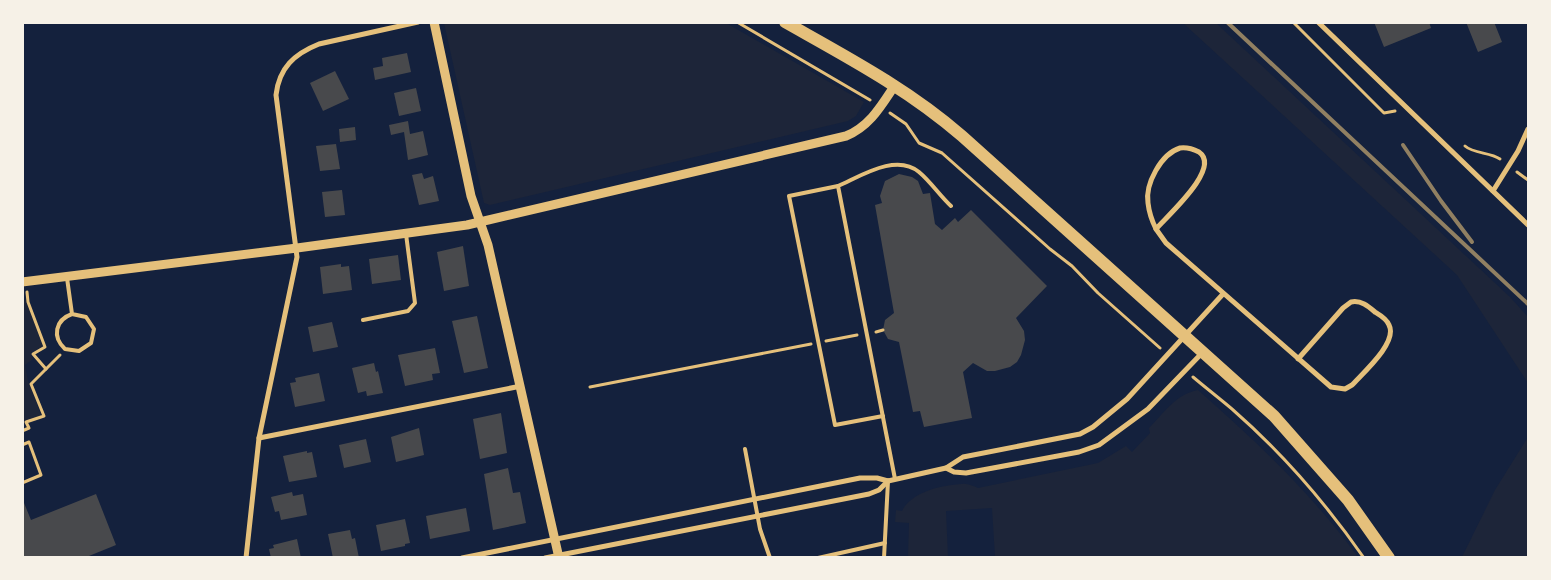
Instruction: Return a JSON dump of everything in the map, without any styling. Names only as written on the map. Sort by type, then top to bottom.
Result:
[{"type":"highway","points":[[785,22],[895,85],[944,121],[1204,352],[1282,425],[1348,500],[1390,558]]},
{"type":"street","points":[[246,558],[259,438],[296,264],[297,248],[276,95],[277,81],[283,69],[297,55],[319,44],[418,22]]},
{"type":"street","points":[[434,22],[472,196],[488,245],[559,556]]},
{"type":"street","points":[[1318,22],[1528,225]]},
{"type":"street","points":[[24,282],[406,234],[480,222],[846,136],[863,127],[872,118],[895,85]]},
{"type":"street","points":[[1493,191],[1518,151],[1528,129]]},
{"type":"street","points":[[1156,229],[1203,174],[1205,160],[1197,152],[1184,148],[1176,149],[1156,172],[1147,197],[1156,229],[1166,243],[1223,294],[1298,359],[1331,387],[1345,389],[1352,385],[1387,345],[1391,336],[1390,327],[1385,319],[1366,304],[1351,302],[1343,308],[1298,359]]},
{"type":"street","points":[[545,558],[869,494],[888,481],[946,468],[963,457],[1072,436],[1093,427],[1127,399],[1223,294]]},
{"type":"street","points":[[946,468],[954,472],[966,473],[1079,452],[1099,445],[1144,413],[1204,352]]},
{"type":"street","points":[[259,438],[521,386]]},
{"type":"street","points":[[462,558],[860,478],[877,478],[888,481]]},
{"type":"lane","points":[[883,416],[835,426],[789,196],[838,186],[884,167],[903,165],[921,174],[951,206]]},
{"type":"lane","points":[[838,186],[895,479]]},
{"type":"lane","points":[[363,320],[408,311],[415,303],[406,234]]},
{"type":"lane","points":[[67,276],[72,314]]},
{"type":"lane","points":[[72,314],[86,317],[94,329],[91,343],[80,351],[65,349],[58,341],[56,330],[62,319],[72,314]]},
{"type":"lane","points":[[745,449],[765,547],[770,558]]},
{"type":"lane","points":[[884,558],[888,481]]},
{"type":"lane","points":[[818,558],[884,543]]},
{"type":"path","points":[[738,22],[862,95]]},
{"type":"path","points":[[902,120],[910,127],[918,143],[937,151],[947,158],[1050,249],[1072,266],[1098,293],[1151,340]]},
{"type":"path","points":[[24,282],[28,302],[45,347],[33,354],[46,369]]},
{"type":"path","points":[[590,387],[883,330]]},
{"type":"path","points":[[22,431],[29,428],[26,422],[44,416],[31,384],[65,349]]},
{"type":"path","points":[[1204,387],[1232,409],[1299,476],[1335,518],[1364,558]]},
{"type":"path","points":[[22,439],[23,444],[29,442],[41,475],[22,483]]},
{"type":"shaded area","points":[[444,23],[726,23],[864,102],[856,116],[848,121],[490,205],[484,203]]},
{"type":"shaded area","points":[[1183,23],[1216,23],[1510,297],[1528,317],[1528,383],[1457,275]]},
{"type":"shaded area","points":[[26,300],[43,346],[31,353],[33,359],[25,365],[28,381],[41,415],[23,422],[22,301]]},
{"type":"shaded area","points":[[1198,390],[1283,469],[1322,512],[1358,557],[995,557],[992,508],[946,511],[948,557],[908,557],[909,523],[895,522],[896,510],[902,511],[906,504],[920,494],[954,485],[966,484],[978,488],[1098,463],[1126,446],[1132,452],[1150,433],[1149,428],[1171,405],[1190,392]]},
{"type":"shaded area","points":[[1528,437],[1528,557],[1462,557],[1495,490]]},
{"type":"building","points":[[1374,22],[1429,22],[1431,28],[1384,47]]},
{"type":"building","points":[[1466,22],[1494,22],[1502,42],[1478,52]]},
{"type":"building","points":[[407,53],[411,72],[375,80],[373,68],[383,66],[382,58]]},
{"type":"building","points":[[335,71],[349,99],[323,111],[310,83]]},
{"type":"building","points":[[416,88],[421,111],[399,116],[394,93]]},
{"type":"building","points":[[408,121],[410,134],[423,131],[428,155],[408,160],[404,132],[391,135],[389,125]]},
{"type":"building","points":[[355,127],[356,140],[340,142],[339,129]]},
{"type":"building","points":[[336,144],[340,169],[320,171],[316,146]]},
{"type":"building","points":[[422,173],[424,179],[433,176],[439,201],[419,205],[412,175]]},
{"type":"building","points":[[899,174],[912,177],[918,181],[923,194],[930,193],[935,224],[942,230],[955,218],[958,222],[971,210],[1047,286],[1016,318],[1024,331],[1025,340],[1017,362],[1010,367],[995,371],[987,371],[973,363],[963,372],[972,418],[924,427],[920,411],[913,412],[899,342],[888,339],[883,330],[885,320],[894,313],[875,205],[882,203],[880,196],[885,181]]},
{"type":"building","points":[[342,190],[345,215],[325,217],[322,192]]},
{"type":"building","points":[[463,246],[469,286],[444,291],[437,252]]},
{"type":"building","points":[[398,255],[401,280],[372,284],[369,259]]},
{"type":"building","points":[[341,264],[341,267],[349,266],[352,290],[323,294],[320,267]]},
{"type":"building","points":[[477,316],[488,368],[464,373],[452,321]]},
{"type":"building","points":[[332,322],[338,347],[313,352],[308,327]]},
{"type":"building","points":[[435,348],[440,373],[432,374],[433,380],[405,386],[398,355]]},
{"type":"building","points":[[374,363],[376,372],[378,371],[383,393],[367,396],[366,391],[358,393],[352,368]]},
{"type":"building","points":[[319,373],[325,401],[295,407],[290,383],[296,382],[295,378]]},
{"type":"building","points":[[501,413],[507,453],[480,459],[473,419]]},
{"type":"building","points":[[419,428],[424,455],[396,462],[391,437]]},
{"type":"building","points":[[366,439],[371,462],[344,468],[339,445]]},
{"type":"building","points":[[307,451],[307,453],[312,452],[317,477],[289,482],[283,456]]},
{"type":"building","points":[[508,468],[513,493],[520,492],[526,523],[493,530],[484,474]]},
{"type":"building","points":[[292,492],[293,496],[303,494],[307,515],[281,520],[279,511],[275,512],[271,497]]},
{"type":"building","points":[[96,494],[116,545],[84,558],[22,558],[22,498],[31,520]]},
{"type":"building","points":[[466,508],[470,531],[430,539],[426,516]]},
{"type":"building","points":[[405,519],[410,543],[405,544],[405,546],[381,551],[376,525]]},
{"type":"building","points":[[350,530],[352,539],[355,538],[359,558],[333,558],[328,534]]},
{"type":"building","points":[[297,539],[301,558],[271,558],[269,549],[274,548],[273,545]]},
{"type":"railway","points":[[1227,22],[1528,304]]},
{"type":"railway","points":[[1403,145],[1472,242]]}]
